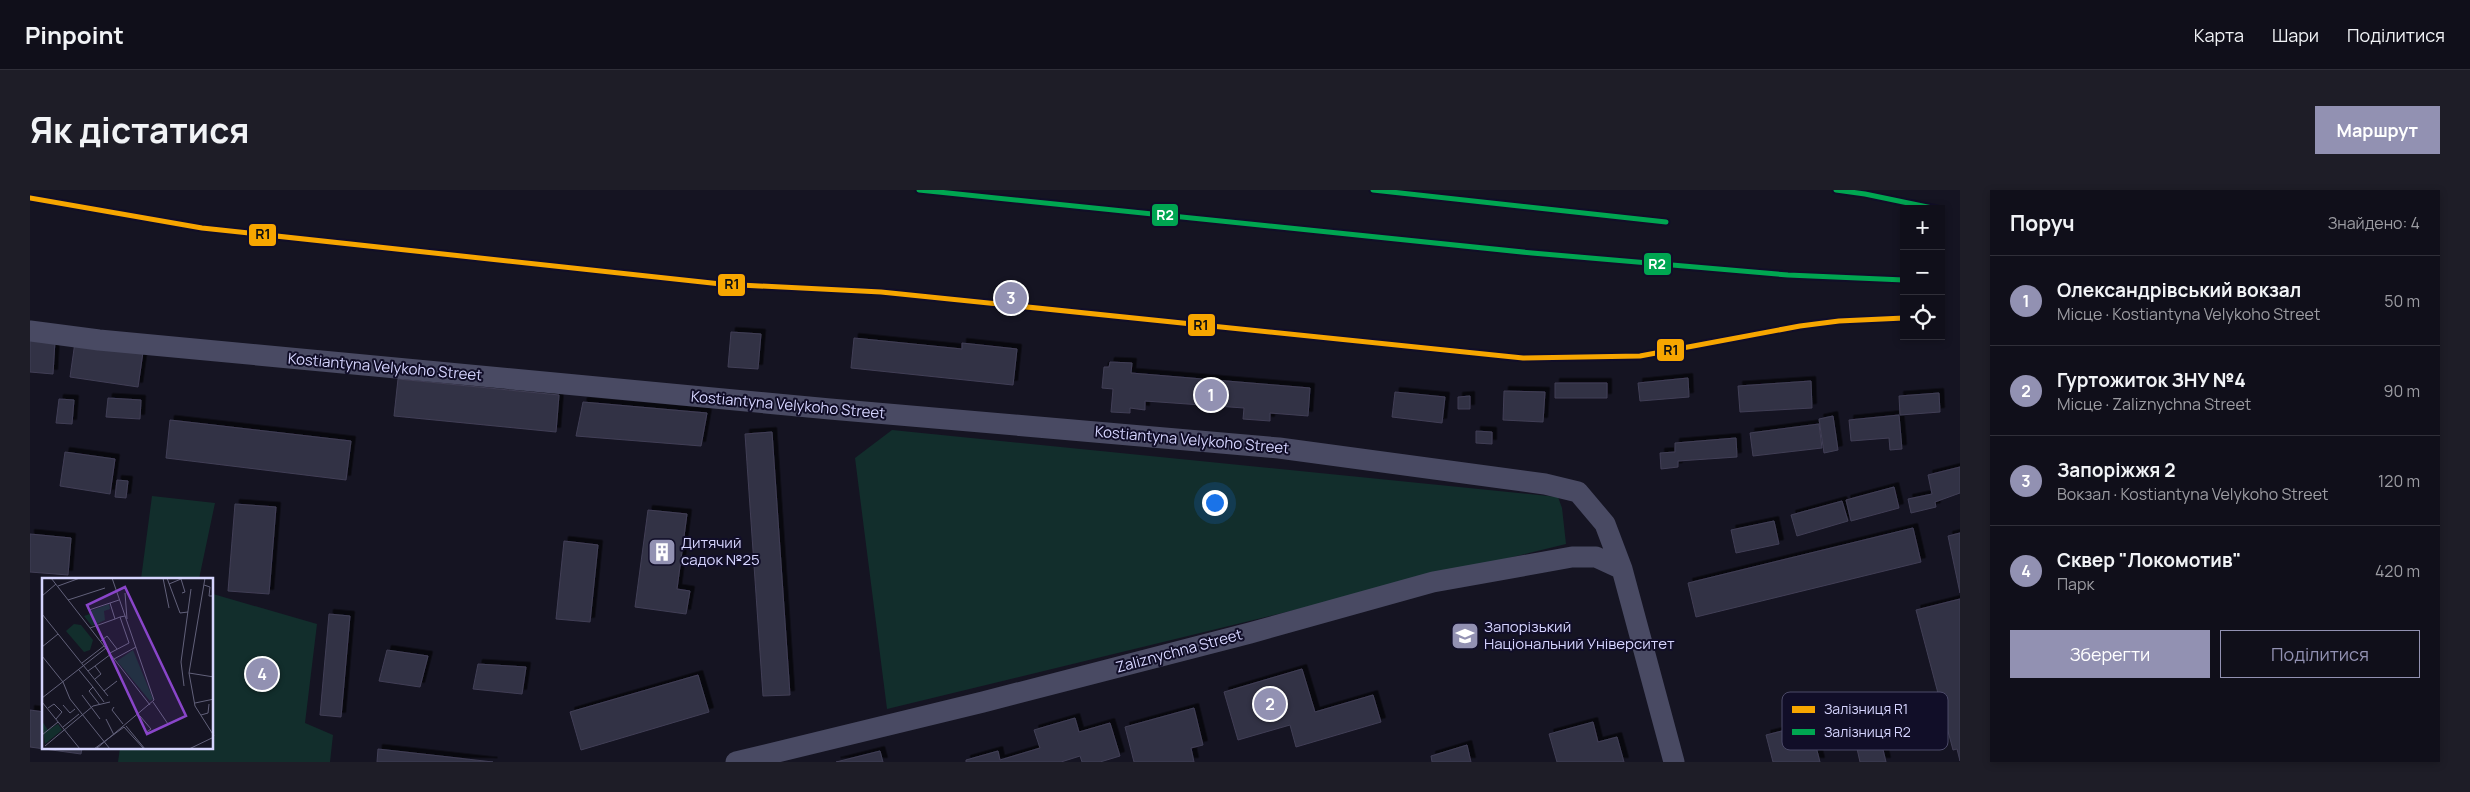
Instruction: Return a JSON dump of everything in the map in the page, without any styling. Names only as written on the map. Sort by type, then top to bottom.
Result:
[{"type":"street","name":"Kostiantyna Velykoho Street","points":[[30,331],[98,340],[820,408],[1279,448],[1546,484],[1578,492],[1605,524],[1622,569],[1674,762]]},
{"type":"street","name":"Zaliznychna Street","points":[[736,762],[983,702],[1433,582],[1572,557],[1596,557],[1622,569]]},
{"type":"green space","points":[[892,430],[1558,497],[1562,508],[1566,544],[887,709],[855,458]]},
{"type":"green space","points":[[152,496],[215,503],[199,578],[141,578]]},
{"type":"green space","points":[[214,594],[317,624],[305,723],[333,735],[330,762],[118,762],[120,750],[214,750]]},
{"type":"building","points":[[731,332],[761,334],[758,369],[728,367]]},
{"type":"building","points":[[854,338],[962,349],[962,343],[1017,349],[1013,385],[851,368]]},
{"type":"building","points":[[30,339],[55,341],[53,374],[30,372]]},
{"type":"building","points":[[75,342],[143,352],[138,387],[70,377]]},
{"type":"building","points":[[1110,362],[1132,363],[1131,373],[1310,388],[1308,416],[1270,413],[1270,421],[1243,419],[1244,408],[1145,401],[1145,410],[1130,408],[1130,413],[1111,412],[1113,389],[1102,388],[1104,367],[1109,367]]},
{"type":"building","points":[[1688,378],[1689,397],[1640,401],[1638,383]]},
{"type":"building","points":[[398,379],[559,395],[556,432],[394,416]]},
{"type":"building","points":[[1811,381],[1812,408],[1740,412],[1738,386]]},
{"type":"building","points":[[1555,383],[1607,383],[1607,398],[1555,398]]},
{"type":"building","points":[[1504,391],[1545,392],[1543,422],[1503,420]]},
{"type":"building","points":[[1395,392],[1445,397],[1442,423],[1392,417]]},
{"type":"building","points":[[1939,393],[1940,412],[1900,415],[1899,396]]},
{"type":"building","points":[[1470,396],[1470,409],[1458,409],[1458,397]]},
{"type":"building","points":[[108,398],[141,400],[140,419],[106,417]]},
{"type":"building","points":[[59,399],[74,400],[72,424],[56,423]]},
{"type":"building","points":[[583,402],[707,413],[701,446],[576,436]]},
{"type":"building","points":[[1899,415],[1902,449],[1890,450],[1889,438],[1851,441],[1849,420]]},
{"type":"building","points":[[1833,416],[1838,450],[1824,453],[1819,419]]},
{"type":"building","points":[[170,420],[351,441],[346,480],[166,458]]},
{"type":"building","points":[[1819,424],[1822,448],[1753,456],[1750,433]]},
{"type":"building","points":[[1476,431],[1492,432],[1492,444],[1476,443]]},
{"type":"building","points":[[772,432],[790,695],[763,696],[745,434]]},
{"type":"building","points":[[1736,438],[1737,457],[1678,461],[1678,467],[1661,469],[1660,453],[1675,452],[1675,443]]},
{"type":"building","points":[[65,452],[115,459],[110,494],[60,486]]},
{"type":"building","points":[[1960,467],[1960,493],[1935,502],[1936,507],[1911,513],[1908,499],[1932,494],[1928,475]]},
{"type":"building","points":[[117,480],[128,481],[126,498],[115,497]]},
{"type":"building","points":[[1894,487],[1899,508],[1851,521],[1846,500]]},
{"type":"building","points":[[1842,501],[1848,521],[1797,536],[1791,515]]},
{"type":"building","points":[[235,504],[276,507],[269,594],[228,591]]},
{"type":"building","name":"Дитячий садок №25","points":[[648,510],[687,514],[677,589],[690,591],[686,614],[635,607]]},
{"type":"building","points":[[1774,521],[1779,544],[1736,553],[1731,530]]},
{"type":"building","points":[[1913,528],[1921,562],[1696,617],[1688,583]]},
{"type":"building","points":[[1960,533],[1960,593],[1948,536]]},
{"type":"building","points":[[30,534],[71,538],[68,575],[30,572]]},
{"type":"building","points":[[564,541],[598,545],[590,622],[556,619]]},
{"type":"building","points":[[1960,599],[1960,761],[1957,749],[1953,750],[1948,731],[1948,692],[1938,692],[1916,610]]},
{"type":"building","points":[[329,614],[350,616],[341,717],[320,715]]},
{"type":"building","points":[[387,650],[428,656],[420,687],[379,681]]},
{"type":"building","points":[[478,664],[526,667],[522,694],[473,689]]},
{"type":"building","points":[[1302,669],[1315,712],[1373,695],[1381,722],[1296,747],[1290,725],[1238,740],[1224,692]]},
{"type":"building","points":[[698,675],[709,712],[581,750],[570,712]]},
{"type":"building","points":[[1194,708],[1203,745],[1191,748],[1194,762],[1134,762],[1125,727]]},
{"type":"building","points":[[30,710],[42,712],[42,749],[30,747]]},
{"type":"building","points":[[1075,718],[1079,732],[1110,723],[1120,756],[1100,762],[1082,762],[1080,756],[1061,762],[966,762],[966,760],[998,751],[1000,760],[1040,748],[1034,730]]},
{"type":"building","points":[[1593,722],[1598,742],[1617,737],[1624,762],[1557,762],[1549,734]]},
{"type":"building","points":[[1782,731],[1782,750],[1817,750],[1820,762],[1773,762],[1766,735]]},
{"type":"building","points":[[1467,745],[1471,762],[1432,762],[1431,756]]},
{"type":"building","points":[[378,749],[493,762],[377,762]]},
{"type":"building","points":[[52,750],[82,750],[81,754]]},
{"type":"building","points":[[1857,750],[1883,750],[1886,762],[1860,762]]},
{"type":"building","points":[[880,751],[883,762],[836,762]]},
{"type":"rail line","name":"R2","points":[[919,190],[1532,253],[1788,275],[1900,280]]},
{"type":"rail line","name":"R2","points":[[1373,190],[1666,222]]},
{"type":"rail line","name":"R2","points":[[1836,190],[1918,205]]},
{"type":"rail line","name":"R1","points":[[30,198],[202,228],[721,284],[881,292],[1523,358],[1640,356],[1800,326],[1839,321],[1900,318]]},
{"type":"place","name":"Запоріжжя 2","points":[[1011,298]]},
{"type":"place","name":"Олександрівський вокзал","points":[[1211,395]]},
{"type":"place","name":"Дитячий садок №25","points":[[662,552]]},
{"type":"place","name":"Запорізький Національний Університет","points":[[1465,636]]},
{"type":"place","name":"Сквер \"Локомотив\"","points":[[262,674]]},
{"type":"place","name":"Гуртожиток ЗНУ №4","points":[[1270,704]]}]
